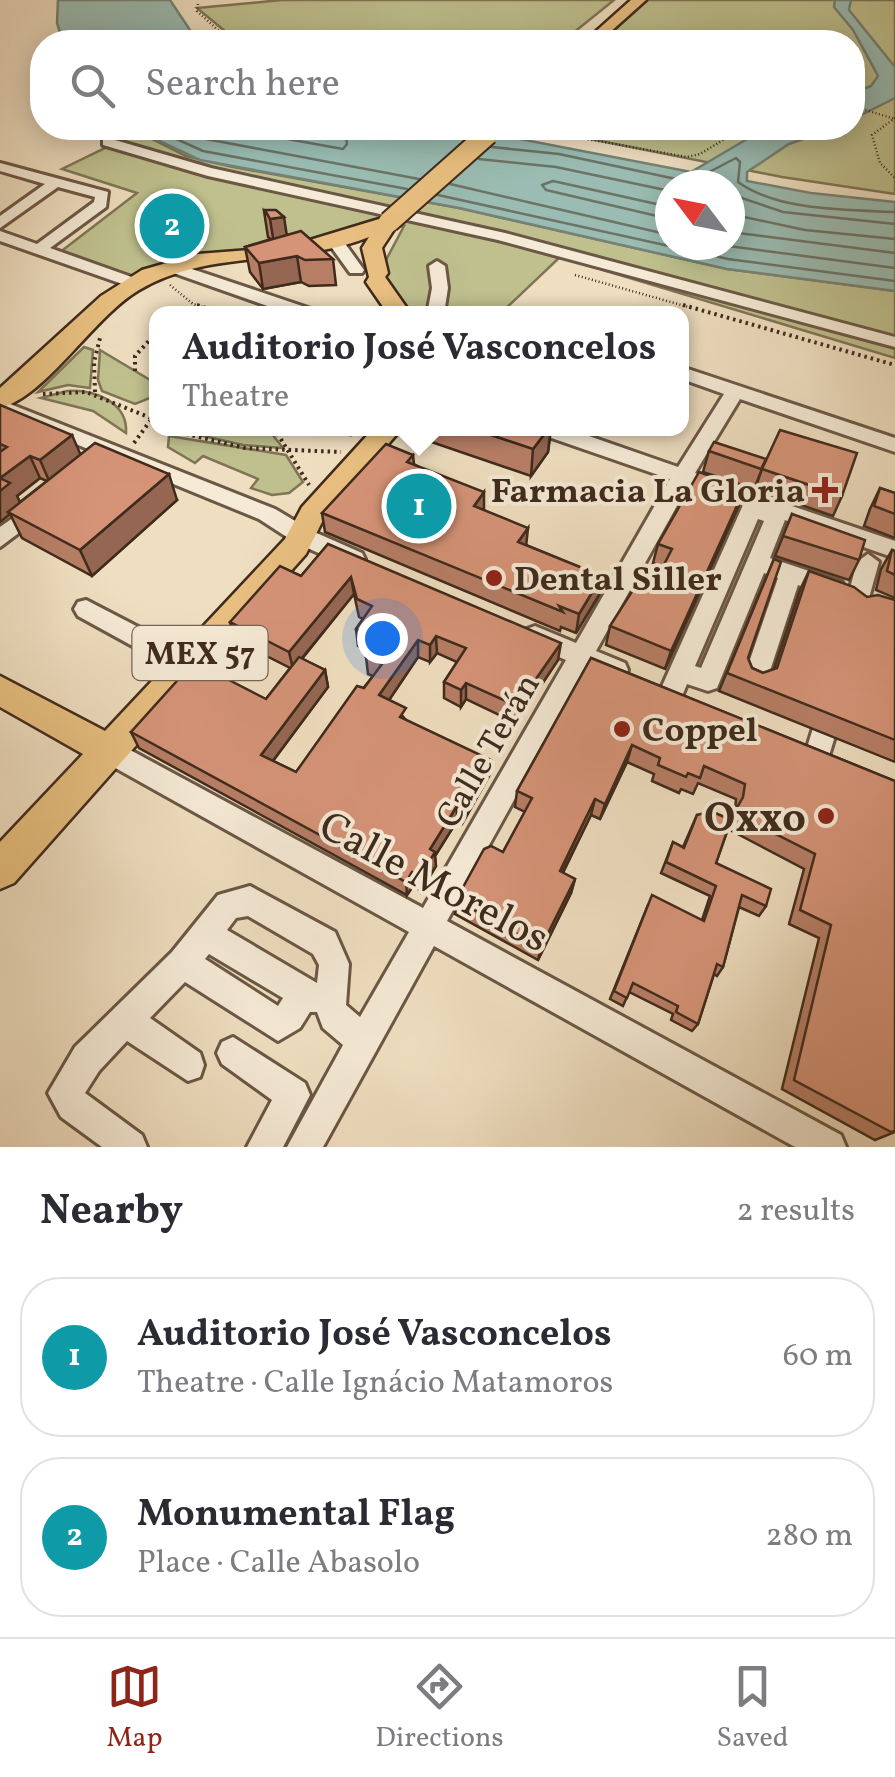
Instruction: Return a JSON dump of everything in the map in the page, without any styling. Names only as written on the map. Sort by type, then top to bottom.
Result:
[{"type":"main road","points":[[605,30],[639,0]]},
{"type":"main road","points":[[394,306],[370,275],[374,240],[481,140]]},
{"type":"main road","points":[[0,403],[134,283],[336,241],[389,222]]},
{"type":"main road","name":"MEX 57","points":[[0,870],[304,537],[312,514],[382,436]]},
{"type":"main road","name":"Calle Morelos","points":[[0,690],[110,752]]},
{"type":"street","points":[[108,142],[208,172],[500,236],[895,342]]},
{"type":"street","points":[[0,167],[98,193],[104,199],[38,250]]},
{"type":"street","points":[[0,223],[54,183]]},
{"type":"street","points":[[39,214],[76,187]]},
{"type":"street","points":[[0,236],[134,283]]},
{"type":"street","points":[[336,241],[370,275]]},
{"type":"street","points":[[437,266],[440,288],[437,306]]},
{"type":"street","points":[[169,275],[279,306]]},
{"type":"street","points":[[689,375],[895,445]]},
{"type":"street","name":"Calle Terán","points":[[304,1147],[682,477],[736,390]]},
{"type":"street","points":[[0,403],[103,456],[267,514],[304,537],[379,570]]},
{"type":"street","points":[[567,436],[682,477],[776,517],[708,681],[682,670]]},
{"type":"street","points":[[0,539],[55,495]]},
{"type":"street","points":[[753,506],[895,550]]},
{"type":"street","points":[[507,624],[665,690],[682,670],[753,506]]},
{"type":"street","points":[[757,562],[865,601],[868,562]]},
{"type":"street","points":[[756,677],[778,624],[791,573]]},
{"type":"street","points":[[738,608],[778,624]]},
{"type":"street","points":[[86,609],[189,665]]},
{"type":"street","name":"Calle Morelos","points":[[110,752],[830,1147]]},
{"type":"street","points":[[130,1147],[73,1105],[66,1093],[87,1059],[184,963],[222,911],[238,901],[250,902],[315,936],[331,952],[334,964],[317,1000],[278,1024],[184,963]]},
{"type":"street","points":[[204,934],[317,1000],[362,1040]]},
{"type":"street","points":[[124,1020],[188,1065]]},
{"type":"street","points":[[233,1053],[294,1095],[264,1147]]},
{"type":"path","points":[[198,4],[197,11],[218,30]]},
{"type":"path","points":[[865,110],[895,119]]},
{"type":"path","points":[[895,119],[872,135],[880,163],[895,178]]},
{"type":"path","points":[[593,140],[687,157],[723,140]]},
{"type":"path","points":[[169,275],[193,304],[199,306]]},
{"type":"path","points":[[575,275],[685,306]]},
{"type":"path","points":[[689,307],[895,365]]},
{"type":"path","points":[[95,392],[94,362],[102,332]]},
{"type":"path","points":[[135,371],[134,356],[149,340]]},
{"type":"path","points":[[32,399],[64,389],[95,392],[149,417]]},
{"type":"path","points":[[134,443],[148,424]]},
{"type":"path","points":[[191,436],[289,452],[340,452]]},
{"type":"path","points":[[279,436],[309,485]]},
{"type":"green space","points":[[282,0],[614,0],[577,30],[224,30],[197,8]]},
{"type":"green space","points":[[648,0],[895,0],[895,194],[782,177],[595,140],[865,140],[865,30],[614,30]]},
{"type":"green space","points":[[122,140],[154,140],[186,156],[459,208],[655,253],[655,260],[687,260],[727,269],[895,291],[895,358],[560,257],[508,306],[402,306],[377,277],[404,226],[175,265],[136,284],[55,256],[137,193],[62,169]]},
{"type":"green space","points":[[84,347],[93,350],[90,388],[68,385],[38,392]]},
{"type":"green space","points":[[100,350],[149,379],[149,398],[135,404],[102,391],[98,380]]},
{"type":"green space","points":[[67,391],[88,392],[107,400],[121,413],[126,433],[93,411],[41,398]]},
{"type":"green space","points":[[169,436],[286,455],[303,482],[289,493],[272,495],[251,488],[258,479],[203,456],[195,463],[168,447]]},
{"type":"green space","points":[[204,436],[274,436],[283,448],[243,445]]},
{"type":"water","points":[[58,0],[170,0],[190,30],[59,30]]},
{"type":"water","points":[[835,0],[851,0],[849,10],[895,67],[895,98],[865,113],[865,88],[878,76],[865,52],[865,30],[853,30],[834,7]]},
{"type":"water","points":[[157,140],[525,140],[681,170],[655,170],[655,253],[459,208],[200,160]]},
{"type":"water","points":[[746,140],[800,140],[747,172],[747,181],[895,202],[895,291],[727,269],[687,260],[745,260],[745,170],[694,170]]},
{"type":"building","points":[[265,210],[276,210],[284,217],[270,219]]},
{"type":"building","points":[[301,231],[333,259],[305,260],[297,256],[259,263],[245,247]]},
{"type":"building","points":[[0,405],[72,435],[40,460],[30,456],[0,478],[0,452],[7,447],[0,444]]},
{"type":"building","points":[[780,430],[857,453],[842,496],[762,469]]},
{"type":"building","points":[[494,436],[543,436],[533,449]]},
{"type":"building","points":[[714,442],[766,459],[761,469],[709,451]]},
{"type":"building","points":[[95,443],[169,474],[80,550],[8,512]]},
{"type":"building","points":[[386,444],[413,455],[407,462],[484,492],[474,506],[528,528],[518,542],[602,576],[579,614],[559,606],[563,612],[322,513]]},
{"type":"building","points":[[699,472],[745,488],[671,651],[610,626],[645,571],[658,576],[672,549],[658,544]]},
{"type":"building","points":[[0,478],[10,483],[0,491]]},
{"type":"building","points":[[880,488],[895,493],[895,514],[874,506]]},
{"type":"building","points":[[792,514],[865,540],[859,560],[783,536]]},
{"type":"building","points":[[328,544],[561,643],[517,706],[466,683],[461,690],[444,682],[466,648],[436,636],[430,645],[418,640],[379,695],[406,708],[400,717],[491,760],[463,809],[457,806],[430,849],[435,852],[420,877],[412,872],[406,882],[131,732],[194,662],[266,699],[299,657],[325,670],[261,755],[296,772],[357,686],[364,688],[382,664],[366,657],[379,639],[356,629],[372,606],[357,599],[351,577],[289,652],[230,622],[280,566],[301,576]]},
{"type":"building","points":[[892,550],[895,551],[895,575],[887,571]]},
{"type":"building","points":[[774,559],[781,562],[748,658],[752,668],[763,673],[777,668],[809,571],[854,587],[867,597],[878,595],[895,600],[895,740],[727,673]]},
{"type":"building","points":[[591,658],[895,781],[895,1131],[794,1080],[831,925],[800,910],[815,854],[734,813],[745,784],[704,766],[700,778],[688,773],[686,777],[658,765],[660,758],[632,745],[605,804],[595,799],[560,871],[575,879],[541,947],[456,900],[484,849],[491,846],[503,852],[532,798],[517,791]]},
{"type":"building","points":[[711,811],[731,820],[716,863],[771,889],[766,906],[742,895],[723,967],[717,964],[698,1024],[676,1012],[678,1006],[633,983],[627,998],[614,991],[652,895],[704,921],[716,886],[666,862],[673,842],[684,848],[697,815]]},
{"type":"place","name":"Monumental Flag","points":[[172,226]]},
{"type":"place","name":"Farmacia La Gloria","points":[[825,490]]},
{"type":"place","name":"Auditorio José Vasconcelos","points":[[419,506]]},
{"type":"place","name":"Dental Siller","points":[[494,578]]},
{"type":"place","name":"Coppel","points":[[622,729]]},
{"type":"place","name":"Oxxo","points":[[826,816]]}]
